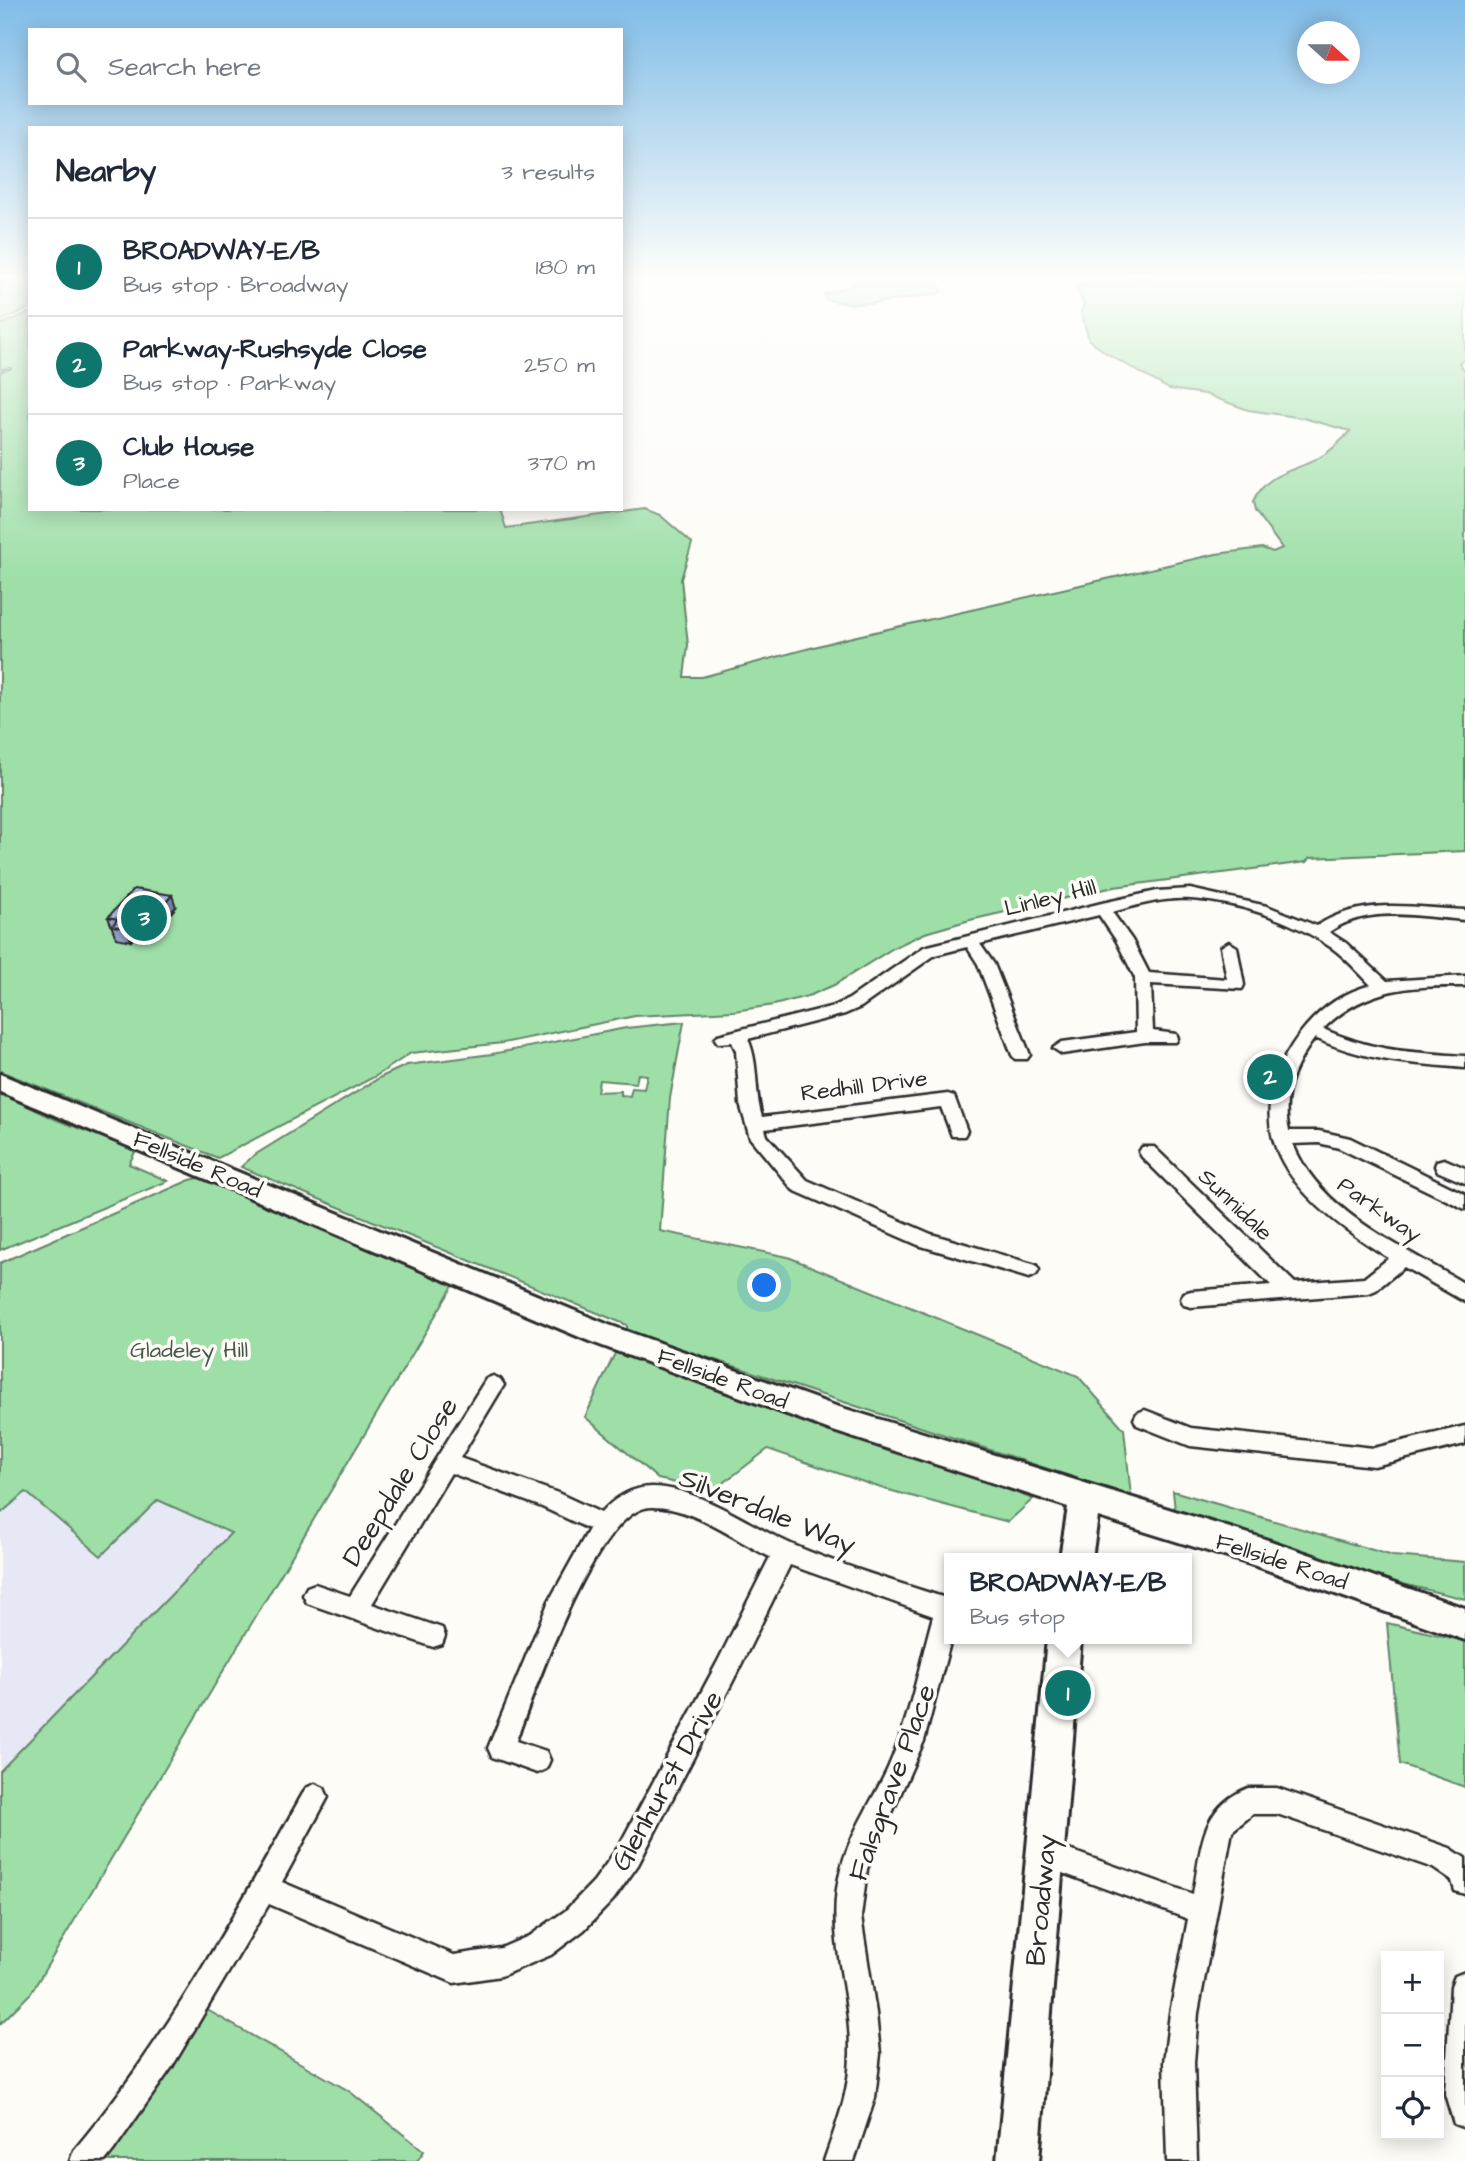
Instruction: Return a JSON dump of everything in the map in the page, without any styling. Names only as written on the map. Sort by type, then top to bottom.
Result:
[{"type":"street","name":"Linley Hill","points":[[754,1124],[749,1104],[745,1051],[731,1038],[839,1010],[855,1003],[930,951],[1102,908],[1157,896],[1189,894],[1262,909],[1318,932],[1340,946],[1382,986]]},
{"type":"street","points":[[1102,908],[1124,940],[1143,978],[1145,1036]]},
{"type":"street","points":[[1318,932],[1334,918],[1374,909],[1409,909],[1465,915]]},
{"type":"street","points":[[970,940],[986,964],[1021,1055]]},
{"type":"street","points":[[1143,978],[1236,985],[1229,947]]},
{"type":"street","name":"Parkway","points":[[1465,981],[1412,982],[1382,986],[1353,996],[1334,1007],[1312,1030],[1283,1078],[1276,1107],[1280,1138],[1299,1173],[1313,1190],[1356,1226],[1465,1294]]},
{"type":"street","points":[[1312,1030],[1350,1047],[1380,1055],[1465,1062]]},
{"type":"street","points":[[1062,1048],[1145,1036],[1170,1038]]},
{"type":"street","name":"Fellside Road","points":[[0,1082],[599,1333],[830,1417],[1259,1552],[1465,1624]]},
{"type":"street","name":"Redhill Drive","points":[[754,1124],[948,1100],[958,1131]]},
{"type":"street","points":[[754,1124],[759,1138],[800,1185],[925,1240],[1029,1270]]},
{"type":"street","points":[[1280,1138],[1319,1138],[1344,1143],[1465,1202]]},
{"type":"street","name":"Sunnidale","points":[[1148,1152],[1290,1291]]},
{"type":"street","points":[[1444,1166],[1465,1176]]},
{"type":"street","points":[[1191,1299],[1369,1285],[1403,1256]]},
{"type":"street","name":"Deepdale Close","points":[[355,1608],[493,1385]]},
{"type":"street","points":[[1145,1419],[1190,1437],[1374,1457],[1465,1435]]},
{"type":"street","points":[[446,1462],[550,1500],[603,1525]]},
{"type":"street","name":"Silverdale Way","points":[[537,1759],[500,1748],[549,1624],[603,1525],[619,1508],[636,1498],[676,1500],[784,1552],[944,1609]]},
{"type":"street","points":[[1077,1553],[1085,1499]]},
{"type":"street","name":"Glenhurst Drive","points":[[265,1889],[454,1969],[485,1968],[548,1942],[600,1896],[648,1825],[750,1627],[784,1552]]},
{"type":"street","points":[[315,1595],[433,1636]]},
{"type":"street","name":"Falsgrave Place","points":[[839,2161],[860,2098],[865,2054],[862,2012],[847,1917],[854,1870],[871,1826],[897,1777],[911,1741],[944,1624]]},
{"type":"street","name":"Broadway","points":[[1018,2161],[1044,1854],[1056,1644]]},
{"type":"street","points":[[85,2161],[125,2115],[152,2075],[265,1889],[316,1797]]},
{"type":"street","points":[[1182,2161],[1179,2063],[1184,2013],[1220,1824],[1248,1801],[1277,1801],[1441,1857],[1463,1873],[1465,1881]]},
{"type":"street","points":[[1044,1854],[1203,1911]]},
{"type":"street","points":[[1465,1986],[1460,2094],[1465,2113]]},
{"type":"shaded area","points":[[26,1492],[101,1556],[158,1500],[232,1533],[0,1771],[0,1514]]},
{"type":"green space","points":[[0,378],[28,378],[28,511],[501,511],[506,528],[645,509],[660,515],[692,543],[681,579],[688,645],[684,677],[702,677],[844,639],[1216,554],[1262,548],[1273,552],[1282,548],[1255,511],[1253,502],[1267,483],[1325,454],[1350,431],[1303,418],[1248,410],[1205,394],[1169,389],[1149,378],[1465,378],[1465,851],[1310,858],[1306,862],[1114,887],[925,933],[895,947],[834,985],[811,995],[774,1005],[734,1011],[635,1016],[503,1043],[411,1053],[376,1076],[218,1158],[0,1071]]},
{"type":"green space","points":[[684,1022],[670,1098],[660,1231],[788,1257],[1078,1376],[1124,1429],[1131,1496],[627,1331],[627,1325],[241,1167],[253,1156],[381,1077],[407,1065],[492,1054],[626,1028]],"holes":[[[638,1074],[647,1075],[644,1089],[632,1088],[630,1096],[621,1095],[621,1091],[597,1092],[599,1080],[636,1083]]]},
{"type":"green space","points":[[0,1093],[57,1120],[136,1150],[129,1164],[168,1181],[0,1250]]},
{"type":"green space","name":"Gladeley Hill","points":[[208,1176],[456,1281],[31,1993],[0,2024],[0,1771],[231,1533],[158,1500],[101,1556],[26,1492],[0,1514],[0,1263],[190,1180]]},
{"type":"green space","points":[[617,1349],[1033,1499],[1008,1522],[881,1488],[768,1449],[713,1491],[658,1479],[585,1417]]},
{"type":"green space","points":[[1173,1491],[1393,1556],[1465,1562],[1465,1599],[1399,1583],[1175,1511]]},
{"type":"green space","points":[[1387,1623],[1465,1641],[1465,1787],[1400,1764]]},
{"type":"green space","points":[[202,2007],[349,2091],[424,2151],[417,2161],[100,2161],[139,2115]]},
{"type":"building","points":[[134,889],[172,895],[147,924],[133,921],[127,928],[112,926],[118,919],[108,917]]},
{"type":"place","name":"Club House","points":[[144,918]]},
{"type":"place","name":"Parkway-Rushsyde Close","points":[[1270,1077]]},
{"type":"place","name":"BROADWAY-E/B","points":[[1068,1693]]}]
